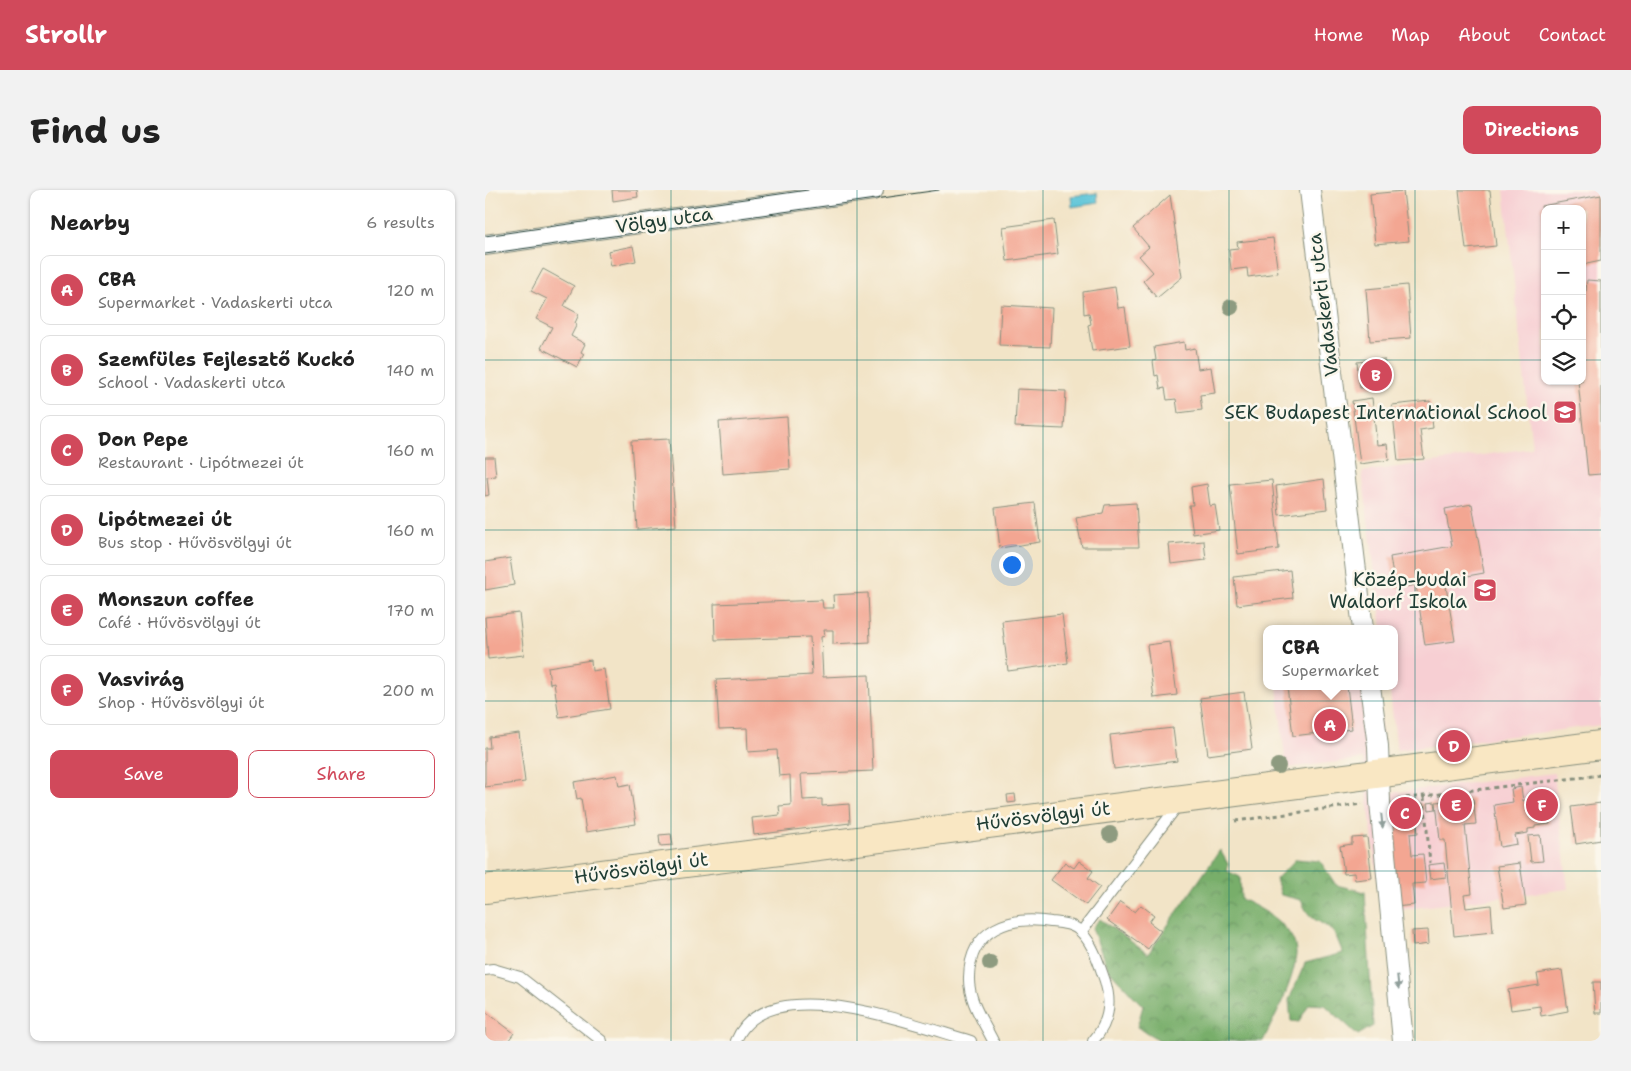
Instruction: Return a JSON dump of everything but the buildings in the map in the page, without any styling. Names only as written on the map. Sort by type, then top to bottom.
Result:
[{"type":"main road","name":"Hűvösvölgyi út","points":[[485,889],[1018,819],[1182,800],[1379,772],[1601,745]]},
{"type":"street","name":"Völgy utca","points":[[485,246],[873,190]]},
{"type":"street","name":"Vadaskerti utca","points":[[1310,190],[1363,625]]},
{"type":"street","points":[[1370,690],[1403,1041]]},
{"type":"lane","points":[[1081,932],[1182,800]]},
{"type":"lane","points":[[993,1041],[973,1001],[969,987],[970,967],[973,958],[989,932],[1007,922],[1035,919],[1070,924],[1081,932],[1092,946],[1108,992],[1108,1015],[1101,1032],[1093,1041]]},
{"type":"lane","points":[[485,970],[493,969],[520,977],[602,1041]]},
{"type":"lane","points":[[736,1041],[746,1024],[757,1015],[769,1009],[795,1004],[853,1009],[971,1041]]},
{"type":"path","points":[[1235,821],[1601,775]]},
{"type":"path","points":[[1424,796],[1430,863]]},
{"type":"shaded area","name":"Közép-budai Waldorf Iskola","points":[[1504,190],[1601,190],[1601,725],[1397,750],[1390,690],[1398,690],[1398,625],[1381,625],[1362,472],[1532,448]]},
{"type":"shaded area","points":[[1277,690],[1376,690],[1389,793],[1554,773],[1568,889],[1381,912],[1363,759],[1286,768]]},
{"type":"green space","points":[[1220,850],[1228,864],[1227,871],[1240,877],[1241,899],[1267,913],[1291,935],[1295,944],[1296,954],[1292,976],[1263,1041],[1161,1041],[1137,1027],[1143,1006],[1107,968],[1092,928],[1100,919],[1148,954]]},
{"type":"green space","points":[[1296,859],[1320,861],[1336,885],[1365,892],[1373,1026],[1358,1035],[1325,1005],[1309,1004],[1299,1022],[1291,1021],[1289,1000],[1305,963],[1343,953],[1334,933],[1311,917],[1301,900],[1281,895],[1276,879]]},
{"type":"water","points":[[1097,193],[1098,203],[1072,207],[1071,196]]},
{"type":"tram line","points":[[485,236],[808,190]]},
{"type":"tram line","points":[[485,254],[939,190]]},
{"type":"place","name":"Szemfüles Fejlesztő Kuckó","points":[[1376,375]]},
{"type":"place","name":"SEK Budapest International School","points":[[1565,412]]},
{"type":"place","name":"Közép-budai Waldorf Iskola","points":[[1485,590]]},
{"type":"place","name":"CBA","points":[[1330,725]]},
{"type":"place","name":"Lipótmezei út","points":[[1454,746]]},
{"type":"place","name":"Monszun coffee","points":[[1456,805]]},
{"type":"place","name":"Vasvirág","points":[[1542,805]]},
{"type":"place","name":"Don Pepe","points":[[1405,813]]}]
